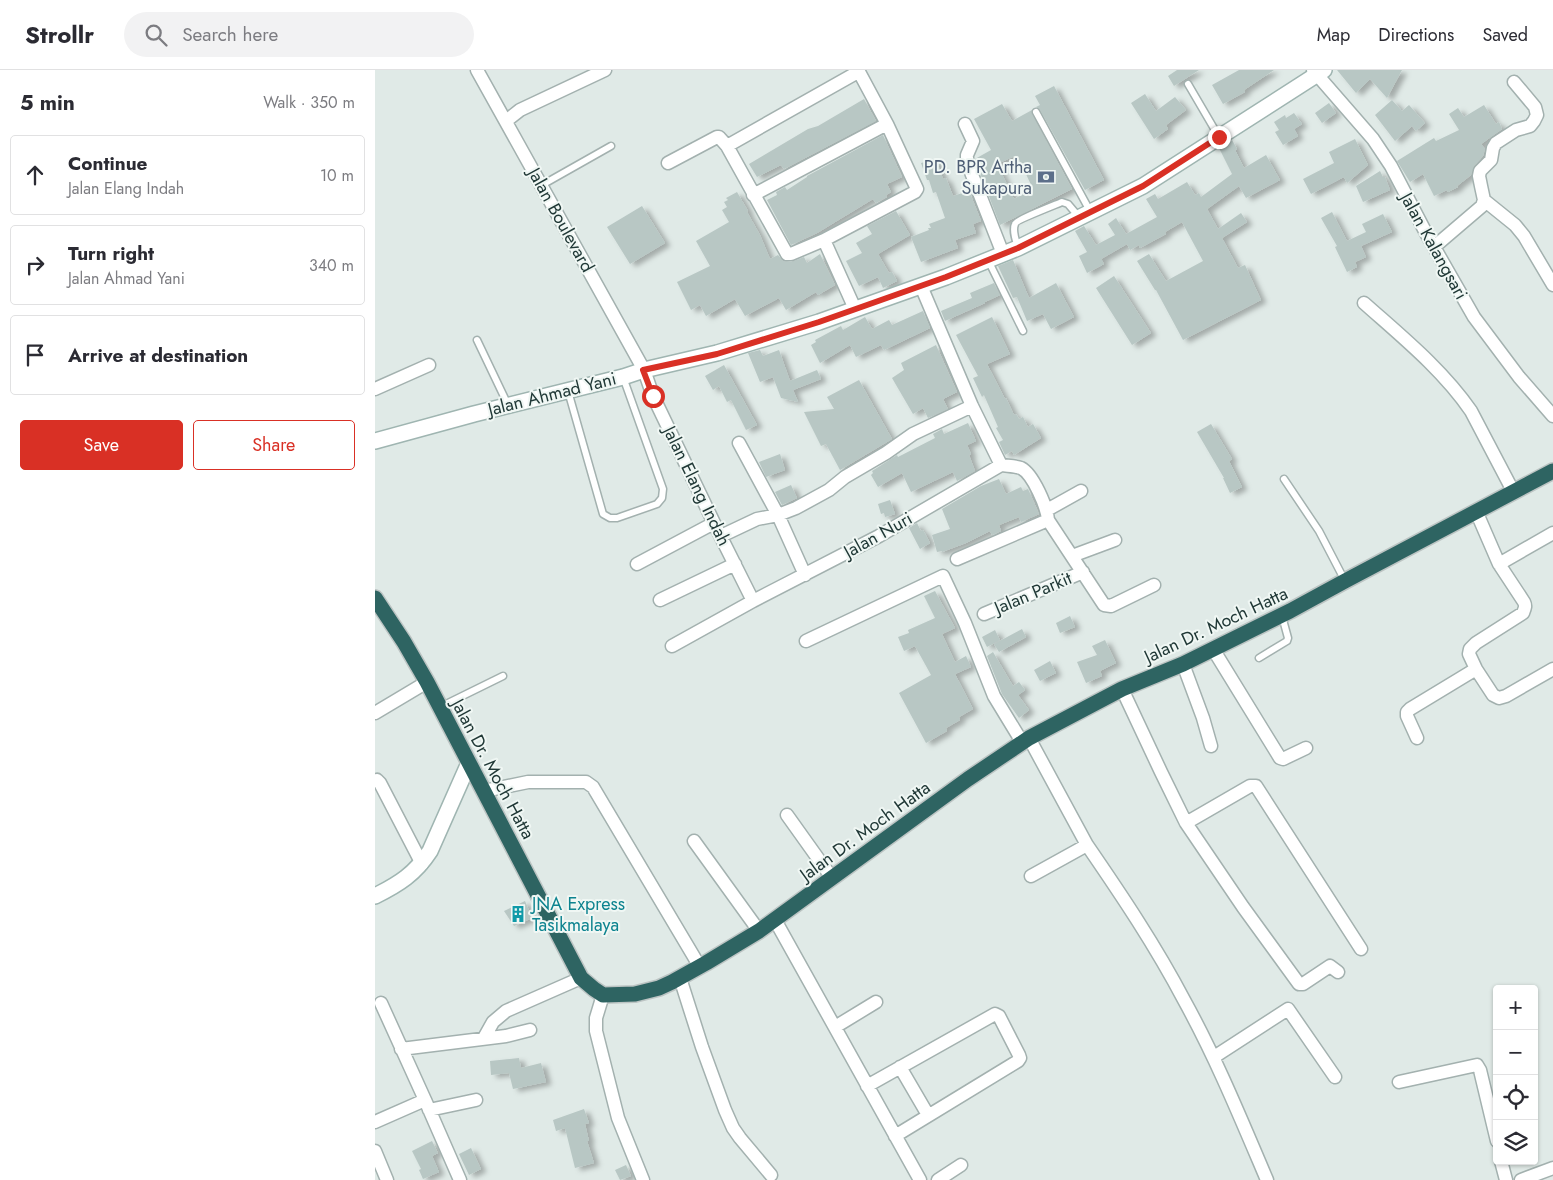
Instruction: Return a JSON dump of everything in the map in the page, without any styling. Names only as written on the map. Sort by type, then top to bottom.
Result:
[{"type":"highway","name":"Jalan Dr. Moch Hatta","points":[[375,598],[427,682],[581,978],[603,995],[635,994],[659,988],[681,978],[759,931],[968,779],[1025,740],[1122,689],[1183,664],[1282,615],[1553,471]]},
{"type":"street","name":"Jalan Boulevard","points":[[477,70],[643,370]]},
{"type":"street","points":[[506,121],[520,110],[605,70]]},
{"type":"street","points":[[668,163],[717,137],[721,138],[787,254],[824,240],[917,191],[887,124],[858,71],[727,146]]},
{"type":"street","name":"Jalan Ahmad Yani","points":[[375,441],[508,405],[623,377],[643,370],[717,354],[855,309],[988,260],[1018,248],[1143,186],[1318,72]]},
{"type":"street","name":"Jalan Kalangsari","points":[[1318,72],[1373,139],[1391,166],[1434,247],[1475,317],[1519,377],[1553,416]]},
{"type":"street","points":[[1434,247],[1482,206],[1484,200],[1479,176],[1482,168],[1491,160],[1495,143],[1516,130],[1529,126],[1537,115],[1535,107],[1513,82]]},
{"type":"street","points":[[753,196],[887,124]]},
{"type":"street","points":[[965,124],[973,142],[967,156],[967,162],[1003,254]]},
{"type":"street","points":[[1484,200],[1520,230],[1553,285]]},
{"type":"street","points":[[824,240],[855,309]]},
{"type":"street","points":[[921,286],[972,406],[1001,465],[1015,467],[1025,471],[1029,476],[1048,515],[1104,605],[1111,606],[1154,585]]},
{"type":"street","points":[[1364,303],[1421,353],[1463,399],[1513,492]]},
{"type":"street","points":[[375,389],[429,365]]},
{"type":"street","name":"Jalan Elang Indah","points":[[643,370],[653,396],[753,602]]},
{"type":"street","points":[[721,536],[757,519],[778,515],[796,508],[829,490],[845,477],[886,453],[913,434],[972,406]]},
{"type":"street","points":[[739,443],[778,515],[805,575]]},
{"type":"street","name":"Jalan Nuri","points":[[672,646],[879,536],[1001,465]]},
{"type":"street","points":[[957,559],[1048,515],[1081,491]]},
{"type":"street","points":[[1476,511],[1499,564],[1526,606],[1523,613],[1476,643],[1470,649],[1469,654],[1476,669],[1493,695],[1499,698],[1506,696],[1553,669]]},
{"type":"street","points":[[637,564],[714,523]]},
{"type":"street","points":[[1499,564],[1553,533]]},
{"type":"street","points":[[1072,556],[1115,540]]},
{"type":"street","points":[[660,600],[735,564]]},
{"type":"street","name":"Jalan Parkit","points":[[984,614],[1083,572]]},
{"type":"street","points":[[806,642],[943,576],[965,623],[994,696],[1025,740],[1087,845],[1131,908],[1184,999],[1214,1057],[1267,1180]]},
{"type":"street","points":[[1213,649],[1280,758],[1283,759],[1306,748]]},
{"type":"street","points":[[1183,664],[1211,746]]},
{"type":"street","points":[[1417,738],[1407,712],[1476,669]]},
{"type":"street","points":[[375,713],[427,682]]},
{"type":"street","points":[[1122,689],[1187,823],[1243,907],[1299,984],[1303,984],[1330,966],[1338,972]]},
{"type":"street","points":[[375,896],[413,873],[422,864],[469,763]]},
{"type":"street","points":[[375,781],[377,780],[380,783],[422,864]]},
{"type":"street","points":[[484,791],[528,782],[586,782],[593,787],[700,967]]},
{"type":"street","points":[[1187,823],[1250,786],[1256,786],[1361,949]]},
{"type":"street","points":[[787,815],[832,878]]},
{"type":"street","points":[[694,841],[759,931]]},
{"type":"street","points":[[1031,876],[1087,845]]},
{"type":"street","points":[[775,920],[920,1180]]},
{"type":"street","points":[[484,1038],[493,1022],[506,1011],[581,978]]},
{"type":"street","points":[[681,978],[703,1047],[733,1128],[771,1175]]},
{"type":"street","points":[[603,995],[596,1018],[596,1031],[616,1111],[643,1180]]},
{"type":"street","points":[[835,1027],[876,1002]]},
{"type":"street","points":[[381,1003],[460,1180]]},
{"type":"street","points":[[1214,1057],[1288,1008],[1335,1078]]},
{"type":"street","points":[[867,1086],[995,1014],[999,1016],[1019,1055],[1019,1060],[895,1136]]},
{"type":"street","points":[[401,1049],[506,1036],[530,1030]]},
{"type":"street","points":[[1399,1082],[1477,1065],[1480,1070],[1493,1124]]},
{"type":"street","points":[[900,1067],[928,1115]]},
{"type":"street","points":[[375,1122],[427,1105],[476,1100]]},
{"type":"street","points":[[375,1151],[387,1180]]},
{"type":"street","points":[[938,1180],[961,1165]]},
{"type":"street","points":[[1502,1165],[1506,1180]]},
{"type":"street","points":[[1521,1180],[1553,1168]]},
{"type":"lane","points":[[1188,84],[1219,137]]},
{"type":"lane","points":[[1036,112],[1085,215]]},
{"type":"lane","points":[[542,185],[611,146]]},
{"type":"lane","points":[[1018,248],[1014,236],[1014,225],[1018,219],[1062,202],[1085,215]]},
{"type":"lane","points":[[988,260],[1023,331]]},
{"type":"lane","points":[[477,340],[508,405]]},
{"type":"lane","points":[[568,390],[603,514],[610,518],[617,518],[657,504],[662,498],[663,489],[623,377]]},
{"type":"lane","points":[[1284,479],[1319,531],[1345,581]]},
{"type":"lane","points":[[1259,658],[1287,641],[1286,625],[1282,615]]},
{"type":"lane","points":[[439,707],[503,676]]},
{"type":"building","points":[[1177,70],[1199,70],[1174,86],[1168,76]]},
{"type":"building","points":[[1239,70],[1274,70],[1244,90],[1245,92],[1223,104],[1212,85]]},
{"type":"building","points":[[1337,70],[1402,70],[1387,98],[1370,79],[1356,93]]},
{"type":"building","points":[[1054,86],[1104,180],[1085,190],[1040,110],[1036,107],[1040,105],[1035,96]]},
{"type":"building","points":[[1145,94],[1156,111],[1175,97],[1186,110],[1166,125],[1168,129],[1154,139],[1131,103]]},
{"type":"building","points":[[864,99],[876,121],[784,169],[781,165],[757,177],[749,164]]},
{"type":"building","points":[[1392,100],[1402,111],[1409,105],[1425,123],[1416,131],[1412,126],[1395,141],[1375,115]]},
{"type":"building","points":[[1329,103],[1336,113],[1322,123],[1315,113]]},
{"type":"building","name":"PD. BPR Artha Sukapura","points":[[1002,104],[1012,121],[1032,110],[1032,114],[1072,189],[1000,225],[975,160],[991,150],[974,119]],"holes":[[[1017,155],[1033,189],[1014,199],[997,164]]]},
{"type":"building","points":[[1484,105],[1496,124],[1499,122],[1502,129],[1481,144],[1485,149],[1483,156],[1474,166],[1471,175],[1458,187],[1434,196],[1423,174],[1410,182],[1397,161],[1434,138],[1436,141],[1459,130],[1449,114],[1458,108],[1464,117]]},
{"type":"building","points":[[1294,113],[1302,124],[1294,129],[1298,136],[1283,145],[1275,132],[1279,130],[1274,122],[1285,115],[1286,118]]},
{"type":"building","points":[[883,135],[902,177],[887,184],[891,192],[886,195],[887,197],[876,203],[873,199],[817,233],[791,245],[767,200],[777,195],[776,192],[785,187],[787,190],[807,176]]},
{"type":"building","points":[[1355,139],[1368,165],[1347,183],[1344,177],[1311,194],[1303,179],[1334,163],[1329,152]]},
{"type":"building","points":[[1232,140],[1244,168],[1266,155],[1280,180],[1246,198],[1239,186],[1207,209],[1218,229],[1241,213],[1247,222],[1222,238],[1238,268],[1245,265],[1261,300],[1183,340],[1156,290],[1137,261],[1149,254],[1166,281],[1203,261],[1182,222],[1165,232],[1166,234],[1140,248],[1139,245],[1130,250],[1127,244],[1101,259],[1104,264],[1087,273],[1079,256],[1087,252],[1075,231],[1084,226],[1096,245],[1115,235],[1108,224],[1116,218],[1126,234],[1157,217],[1146,199],[1155,194],[1158,199],[1187,182],[1195,195],[1199,193],[1201,197],[1232,174],[1219,148]]},
{"type":"building","points":[[936,159],[943,179],[946,178],[953,196],[969,191],[981,221],[973,224],[976,233],[955,240],[958,248],[921,262],[911,237],[929,230],[928,228],[931,228],[929,224],[945,218],[936,192],[933,193],[921,163]]},
{"type":"building","points":[[1380,171],[1383,177],[1385,177],[1390,190],[1363,202],[1356,186]]},
{"type":"building","points":[[737,192],[760,235],[770,259],[778,255],[783,261],[791,262],[804,257],[807,263],[820,254],[835,285],[818,295],[816,292],[786,310],[779,298],[745,316],[735,299],[706,316],[700,305],[691,310],[677,282],[710,266],[696,241],[729,222],[722,210],[727,207],[724,202],[728,200],[726,198]]},
{"type":"building","points":[[642,206],[665,243],[630,264],[607,227]]},
{"type":"building","points":[[896,211],[910,235],[878,254],[889,273],[892,272],[897,281],[883,288],[878,277],[859,286],[846,261],[862,253],[856,243],[872,234],[867,226]]},
{"type":"building","points":[[1332,212],[1347,241],[1366,232],[1362,224],[1383,214],[1392,232],[1361,246],[1366,257],[1355,262],[1357,267],[1347,272],[1335,247],[1337,246],[1321,218]]},
{"type":"building","points":[[1013,260],[1029,298],[1056,283],[1074,317],[1051,329],[1043,314],[1027,321],[1017,297],[1013,298],[998,266]]},
{"type":"building","points":[[1114,276],[1151,333],[1132,345],[1096,288]]},
{"type":"building","points":[[994,283],[1000,295],[945,321],[941,311],[972,298],[970,293]]},
{"type":"building","points":[[923,311],[930,328],[884,350],[881,345],[856,357],[850,345],[820,363],[811,345],[816,342],[815,340],[841,326],[843,330],[865,317],[872,329],[889,320],[892,325]]},
{"type":"building","points":[[992,317],[1010,354],[987,364],[1014,415],[1016,414],[1019,419],[1023,417],[1028,427],[1033,424],[1041,438],[1014,455],[1012,451],[1005,455],[999,442],[1003,440],[996,428],[998,427],[984,395],[982,397],[973,378],[978,376],[956,335]]},
{"type":"building","points":[[936,345],[957,392],[943,399],[948,409],[928,418],[923,408],[913,414],[892,378],[904,370],[901,363]]},
{"type":"building","points":[[760,350],[763,356],[779,350],[790,381],[817,370],[821,379],[793,390],[798,402],[781,398],[773,377],[760,382],[748,353]]},
{"type":"building","points":[[724,365],[757,425],[746,430],[731,400],[727,402],[719,386],[713,390],[705,376]]},
{"type":"building","points":[[859,380],[892,439],[840,470],[826,444],[821,446],[804,412],[834,409],[827,397]]},
{"type":"building","points":[[968,423],[976,441],[967,445],[975,471],[957,481],[953,472],[911,492],[902,473],[878,487],[871,475],[872,471],[897,455],[898,457],[935,438],[933,434],[942,429],[944,434]]},
{"type":"building","points":[[1211,424],[1232,459],[1229,461],[1242,487],[1230,493],[1224,478],[1197,432]]},
{"type":"building","points":[[780,454],[785,470],[766,477],[759,462]]},
{"type":"building","points":[[999,479],[1006,494],[1021,487],[1023,491],[1028,489],[1039,514],[1021,522],[1019,517],[999,525],[1001,531],[992,535],[990,531],[966,543],[937,552],[932,535],[950,529],[942,509],[981,486]]},
{"type":"building","points":[[791,485],[797,498],[782,505],[775,492]]},
{"type":"building","points":[[890,500],[895,514],[885,517],[884,513],[881,514],[878,504]]},
{"type":"building","points":[[917,523],[930,543],[920,549],[909,528]]},
{"type":"building","points":[[935,591],[955,628],[942,634],[955,662],[966,656],[971,667],[955,674],[973,709],[959,717],[960,720],[946,728],[947,731],[926,743],[899,693],[931,675],[915,646],[904,651],[898,637],[909,633],[908,630],[935,618],[924,596]]},
{"type":"building","points":[[1070,616],[1075,627],[1060,633],[1056,623]]},
{"type":"building","points":[[1022,629],[1026,637],[999,652],[994,644]]},
{"type":"building","points":[[995,630],[1000,640],[987,647],[982,637]]},
{"type":"building","points":[[1105,640],[1116,663],[1100,671],[1102,676],[1086,683],[1077,662],[1097,655],[1092,646]]},
{"type":"building","points":[[993,652],[1013,686],[1019,682],[1025,690],[1018,695],[1029,710],[1019,718],[1002,694],[987,656]]},
{"type":"building","points":[[1050,661],[1056,673],[1040,681],[1034,670]]},
{"type":"building","name":"JNA Express Tasikmalaya","points":[[525,901],[532,918],[514,926],[504,911]]},
{"type":"building","points":[[519,1058],[521,1068],[541,1063],[546,1082],[513,1089],[509,1073],[491,1075],[490,1061]]},
{"type":"building","points":[[584,1109],[589,1123],[585,1124],[589,1141],[587,1141],[594,1163],[575,1168],[565,1128],[556,1131],[553,1120]]},
{"type":"building","points":[[432,1141],[438,1153],[432,1156],[439,1172],[423,1179],[419,1170],[421,1169],[412,1151]]},
{"type":"building","points":[[471,1148],[481,1169],[469,1175],[459,1154]]},
{"type":"building","points":[[626,1165],[631,1176],[620,1180],[615,1170]]},
{"type":"place","name":"PD. BPR Artha Sukapura","points":[[1046,177]]},
{"type":"place","name":"JNA Express Tasikmalaya","points":[[518,914]]},
{"type":"route","points":[[653,396],[643,370],[717,354],[819,322],[946,277],[1018,248],[1143,186],[1219,137]]}]
